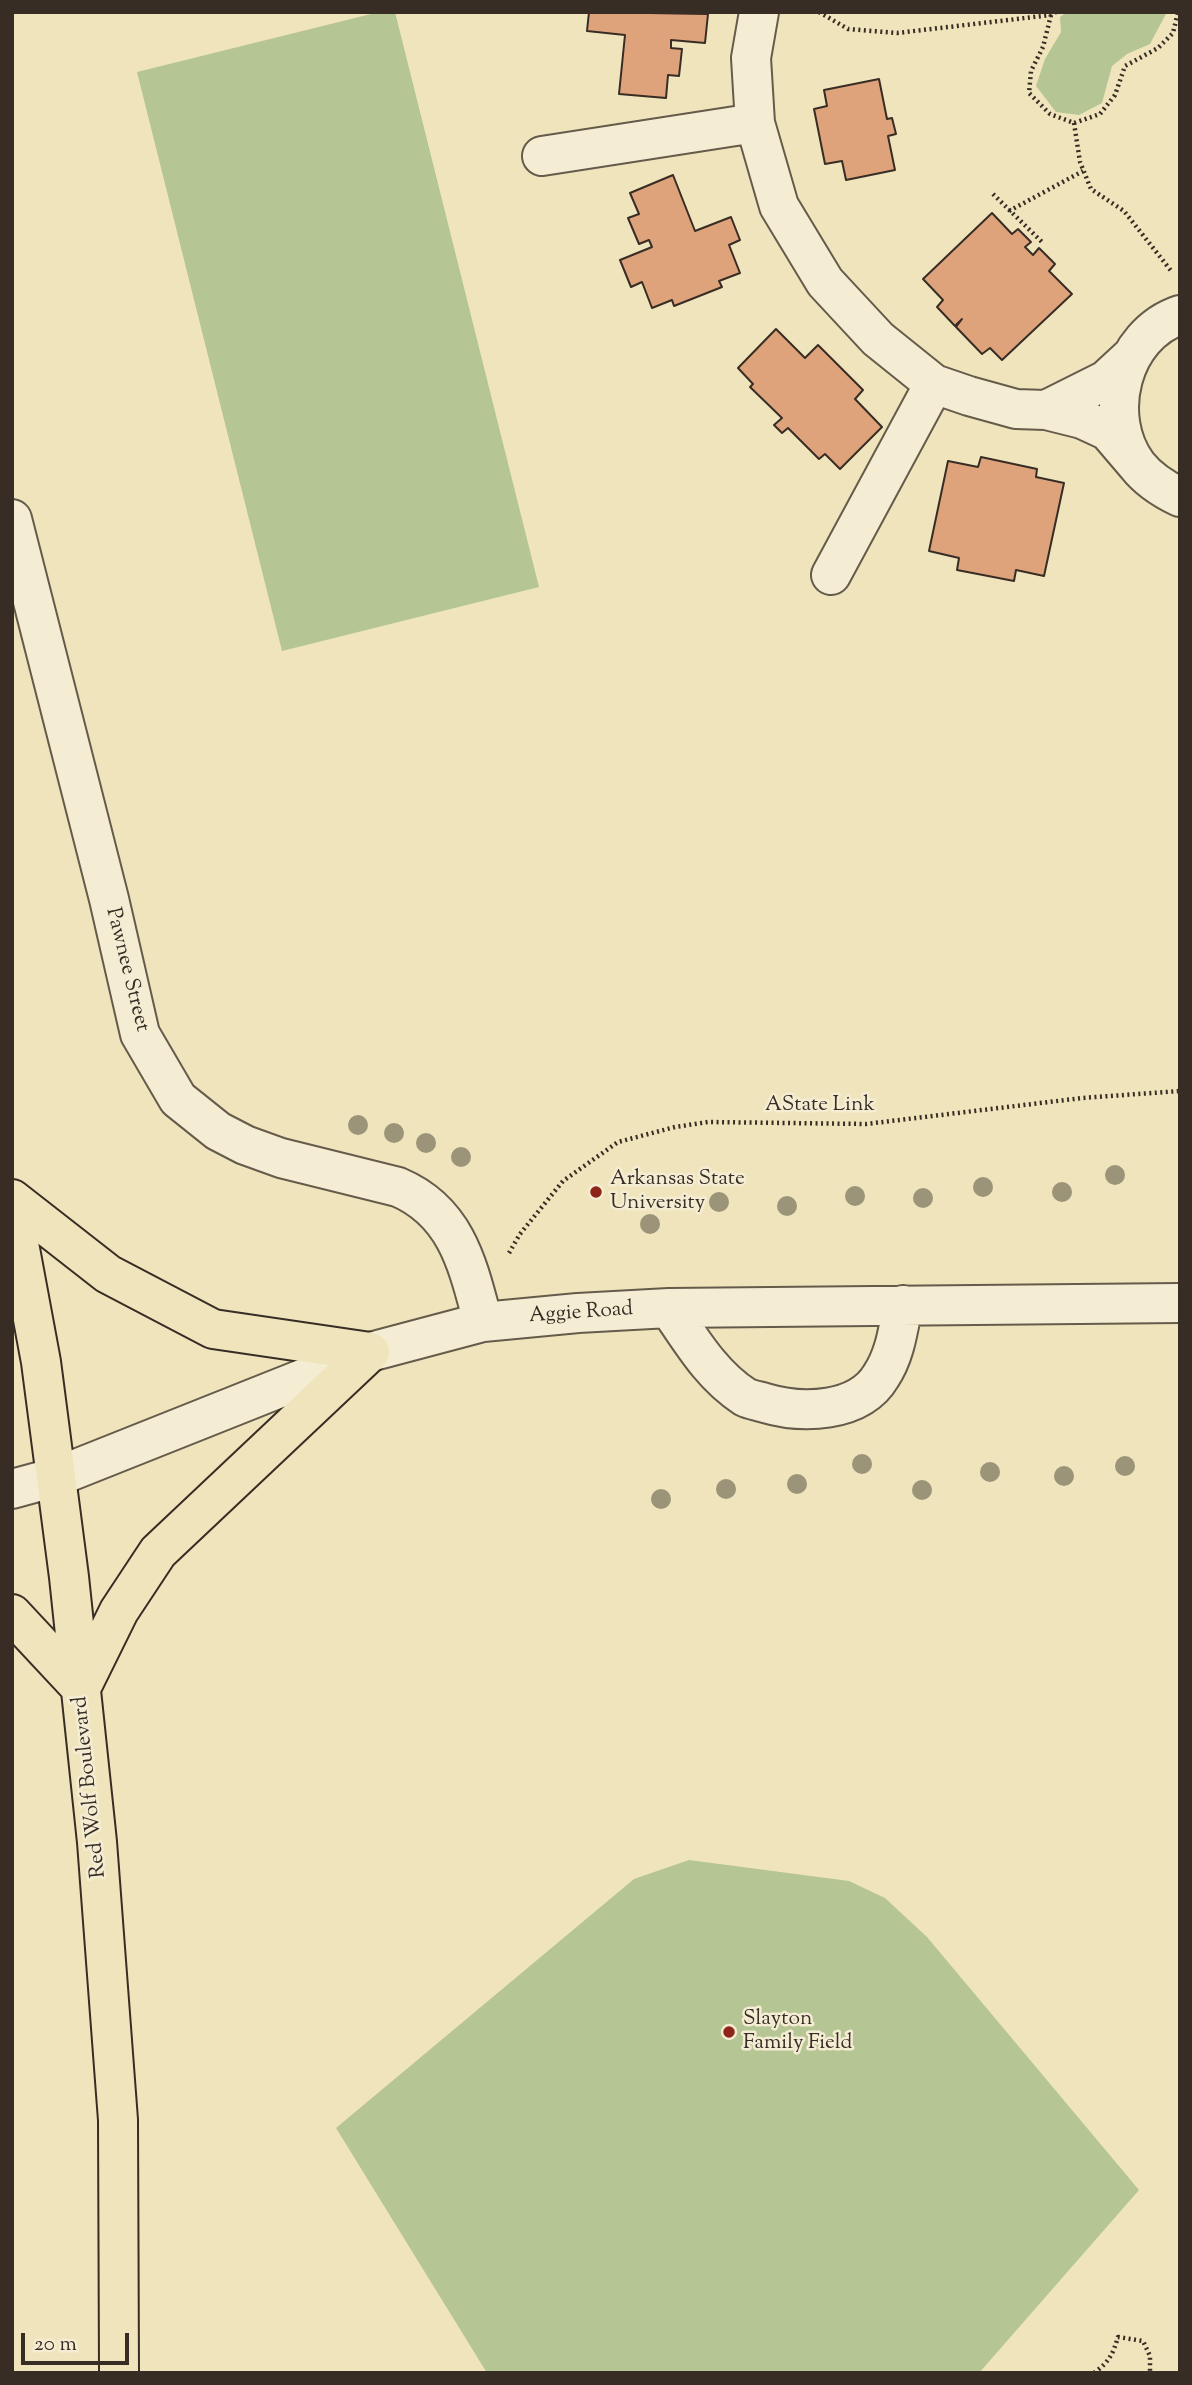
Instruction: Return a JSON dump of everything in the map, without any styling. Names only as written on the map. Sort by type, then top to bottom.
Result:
[{"type":"highway","points":[[12,1199],[108,1274],[213,1329],[370,1352]]},
{"type":"highway","name":"Red Wolf Boulevard","points":[[12,1206],[41,1362],[97,1842],[118,2120],[119,2373]]},
{"type":"highway","points":[[12,1614],[80,1688],[119,1611],[158,1552],[370,1352]]},
{"type":"street","points":[[760,12],[751,58],[755,123],[779,206],[825,282],[878,339],[934,384],[969,397],[1016,409],[1046,410],[1082,419],[1108,431],[1160,487],[1180,497]]},
{"type":"street","points":[[542,156],[755,123]]},
{"type":"street","points":[[1046,410],[1106,380],[1132,356],[1150,333],[1180,315]]},
{"type":"street","points":[[1132,356],[1121,382],[1118,411],[1123,439],[1137,465]]},
{"type":"street","points":[[831,575],[934,384]]},
{"type":"street","name":"Pawnee Street","points":[[12,519],[108,899],[139,1034],[178,1099],[218,1131],[245,1145],[281,1158],[398,1187],[441,1215],[467,1262],[483,1322]]},
{"type":"street","name":"Aggie Road","points":[[12,1489],[56,1477],[370,1352],[483,1322],[669,1308],[1180,1303]]},
{"type":"street","points":[[669,1308],[706,1363],[746,1398],[786,1409],[822,1410],[855,1400],[880,1379],[892,1356],[903,1305]]},
{"type":"path","points":[[819,12],[848,29],[897,33],[1053,14],[1043,47],[1031,71],[1029,93],[1050,114],[1074,123],[1100,114],[1115,94],[1125,66],[1158,48],[1173,33],[1178,12]]},
{"type":"path","points":[[1074,123],[1080,162],[1091,189],[1124,211],[1172,272]]},
{"type":"path","points":[[1009,211],[1083,172]]},
{"type":"path","points":[[993,194],[1043,243]]},
{"type":"path","name":"AState Link","points":[[509,1252],[520,1234],[563,1181],[618,1142],[674,1127],[708,1122],[866,1124],[1082,1098],[1180,1091]]},
{"type":"path","points":[[1094,2373],[1106,2365],[1112,2356],[1118,2337],[1143,2341],[1150,2356],[1150,2373]]},
{"type":"green space","points":[[379,12],[395,12],[539,587],[282,651],[137,72]]},
{"type":"green space","points":[[1067,12],[1167,12],[1150,44],[1127,54],[1112,66],[1102,103],[1079,115],[1056,112],[1036,86],[1045,59],[1061,32],[1060,17]]},
{"type":"green space","name":"Slayton Family Field","points":[[689,1860],[849,1881],[885,1898],[927,1937],[1139,2190],[979,2373],[487,2373],[336,2128],[634,1879]]},
{"type":"building","points":[[589,12],[708,14],[705,43],[671,40],[671,48],[682,49],[679,76],[668,75],[666,98],[619,94],[625,35],[587,31]]},
{"type":"building","points":[[879,79],[887,119],[892,118],[896,134],[888,136],[895,170],[846,180],[842,161],[825,164],[814,109],[827,106],[824,90]]},
{"type":"building","points":[[673,175],[695,231],[731,217],[740,240],[729,245],[740,273],[719,281],[722,287],[674,306],[672,300],[652,308],[642,282],[631,287],[620,260],[652,247],[649,240],[639,244],[628,218],[639,214],[630,193]]},
{"type":"building","points":[[992,213],[1012,234],[1018,229],[1031,242],[1025,247],[1033,255],[1039,248],[1055,264],[1049,271],[1072,294],[1002,360],[990,348],[982,354],[956,327],[962,319],[955,326],[937,307],[943,300],[923,279]]},
{"type":"building","points":[[776,329],[805,358],[818,345],[863,390],[855,399],[882,427],[840,469],[825,454],[819,459],[788,428],[782,433],[774,425],[782,418],[750,387],[753,384],[738,368]]},
{"type":"building","points":[[981,457],[1037,469],[1036,477],[1064,483],[1044,576],[1016,570],[1014,581],[957,570],[959,558],[929,551],[948,461],[978,467]]},
{"type":"place","name":"Arkansas State University","points":[[596,1192]]},
{"type":"place","name":"Slayton Family Field","points":[[729,2032]]}]
